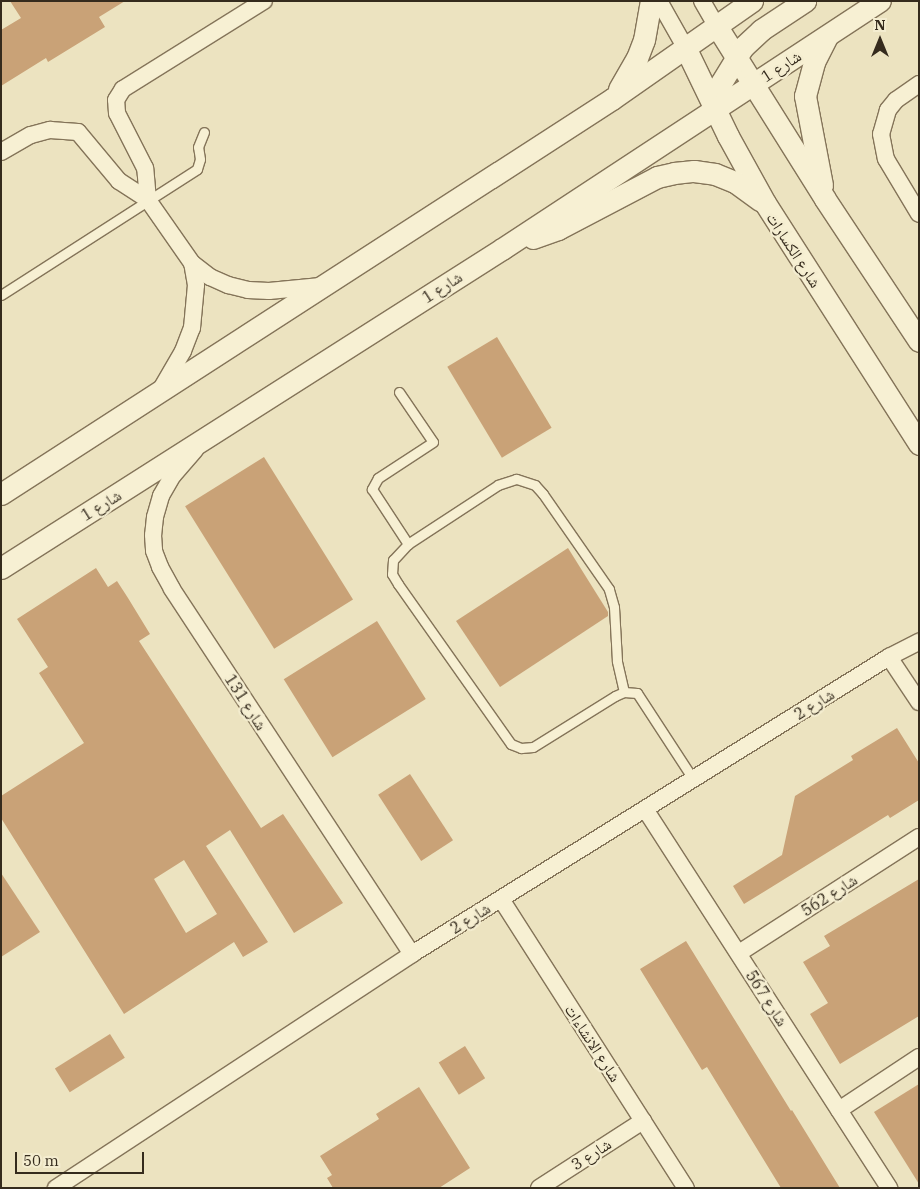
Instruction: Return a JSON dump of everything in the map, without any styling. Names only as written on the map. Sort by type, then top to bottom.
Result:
[{"type":"street","points":[[148,200],[145,168],[117,113],[116,100],[123,90],[264,1]]},
{"type":"street","points":[[612,99],[626,79],[637,58],[645,36],[651,1]]},
{"type":"street","points":[[659,1],[685,47]]},
{"type":"street","points":[[702,1],[825,199],[919,341]]},
{"type":"street","points":[[1,494],[612,99],[752,1]]},
{"type":"street","points":[[714,108],[721,82],[752,37],[805,1]]},
{"type":"street","name":"شارع 1","points":[[1,568],[502,249],[714,108],[753,85],[880,1]]},
{"type":"street","points":[[825,199],[805,96],[814,62],[829,35]]},
{"type":"street","name":"شارع الكسارات","points":[[685,47],[714,108],[765,203],[919,444]]},
{"type":"street","points":[[919,84],[896,100],[888,110],[881,134],[886,159],[919,214]]},
{"type":"street","points":[[1,152],[31,135],[50,130],[78,132],[119,181],[148,200],[192,263],[210,277],[228,285],[248,290],[269,291],[322,286]]},
{"type":"street","points":[[502,249],[558,229],[657,177],[674,173],[694,171],[715,174],[735,182],[765,203]]},
{"type":"street","points":[[161,389],[182,351],[192,328],[196,285],[192,263]]},
{"type":"street","name":"شارع 131","points":[[203,440],[173,475],[162,496],[155,517],[153,535],[154,551],[160,567],[172,589],[412,954]]},
{"type":"street","points":[[919,642],[890,657],[919,702]]},
{"type":"street","name":"شارع 2","points":[[56,1188],[412,954],[890,657]]},
{"type":"street","name":"شارع 567","points":[[645,809],[889,1188]]},
{"type":"street","name":"شارع 562","points":[[738,953],[919,837]]},
{"type":"street","name":"شارع الانشاءات","points":[[501,899],[686,1188]]},
{"type":"street","points":[[839,1110],[919,1057]]},
{"type":"street","name":"شارع 3","points":[[539,1188],[643,1121]]},
{"type":"lane","points":[[1,295],[197,169],[200,159],[198,147],[204,132]]},
{"type":"lane","points":[[399,392],[432,442],[378,478],[372,489],[408,544]]},
{"type":"lane","points":[[624,692],[616,661],[614,608],[609,589],[535,485],[516,478],[508,480],[408,544],[393,560],[392,574],[511,744],[521,748],[533,747],[624,692],[637,693],[642,697],[694,778]]},
{"type":"building","points":[[10,1],[125,1],[99,17],[105,27],[48,62],[46,58],[1,86],[1,30],[21,18]]},
{"type":"building","points":[[497,337],[552,428],[502,458],[447,367]]},
{"type":"building","points":[[264,457],[353,599],[274,649],[185,506]]},
{"type":"building","points":[[568,548],[608,612],[608,616],[500,687],[456,621]]},
{"type":"building","points":[[96,568],[108,587],[117,581],[150,634],[139,641],[261,828],[283,814],[343,903],[294,933],[230,830],[206,846],[268,942],[243,957],[234,942],[124,1014],[1,818],[1,796],[84,743],[39,673],[48,667],[17,619]],"holes":[[[184,860],[217,914],[186,933],[154,879]]]},
{"type":"building","points":[[377,621],[426,699],[332,757],[284,679]]},
{"type":"building","points":[[897,728],[919,763],[919,800],[890,818],[888,815],[744,904],[733,886],[782,855],[795,796],[853,760],[851,756]]},
{"type":"building","points":[[410,774],[453,840],[421,861],[378,795]]},
{"type":"building","points":[[1,873],[40,932],[1,957]]},
{"type":"building","points":[[919,879],[919,1016],[840,1064],[810,1014],[828,1003],[803,962],[830,946],[824,936]]},
{"type":"building","points":[[686,941],[840,1188],[781,1188],[707,1067],[702,1070],[640,969]]},
{"type":"building","points":[[110,1034],[125,1058],[70,1092],[55,1068]]},
{"type":"building","points":[[465,1046],[485,1078],[459,1095],[439,1062]]},
{"type":"building","points":[[919,1084],[919,1184],[874,1112]]},
{"type":"building","points":[[419,1087],[470,1168],[439,1188],[333,1188],[327,1178],[332,1175],[320,1156],[379,1119],[376,1114]]}]
